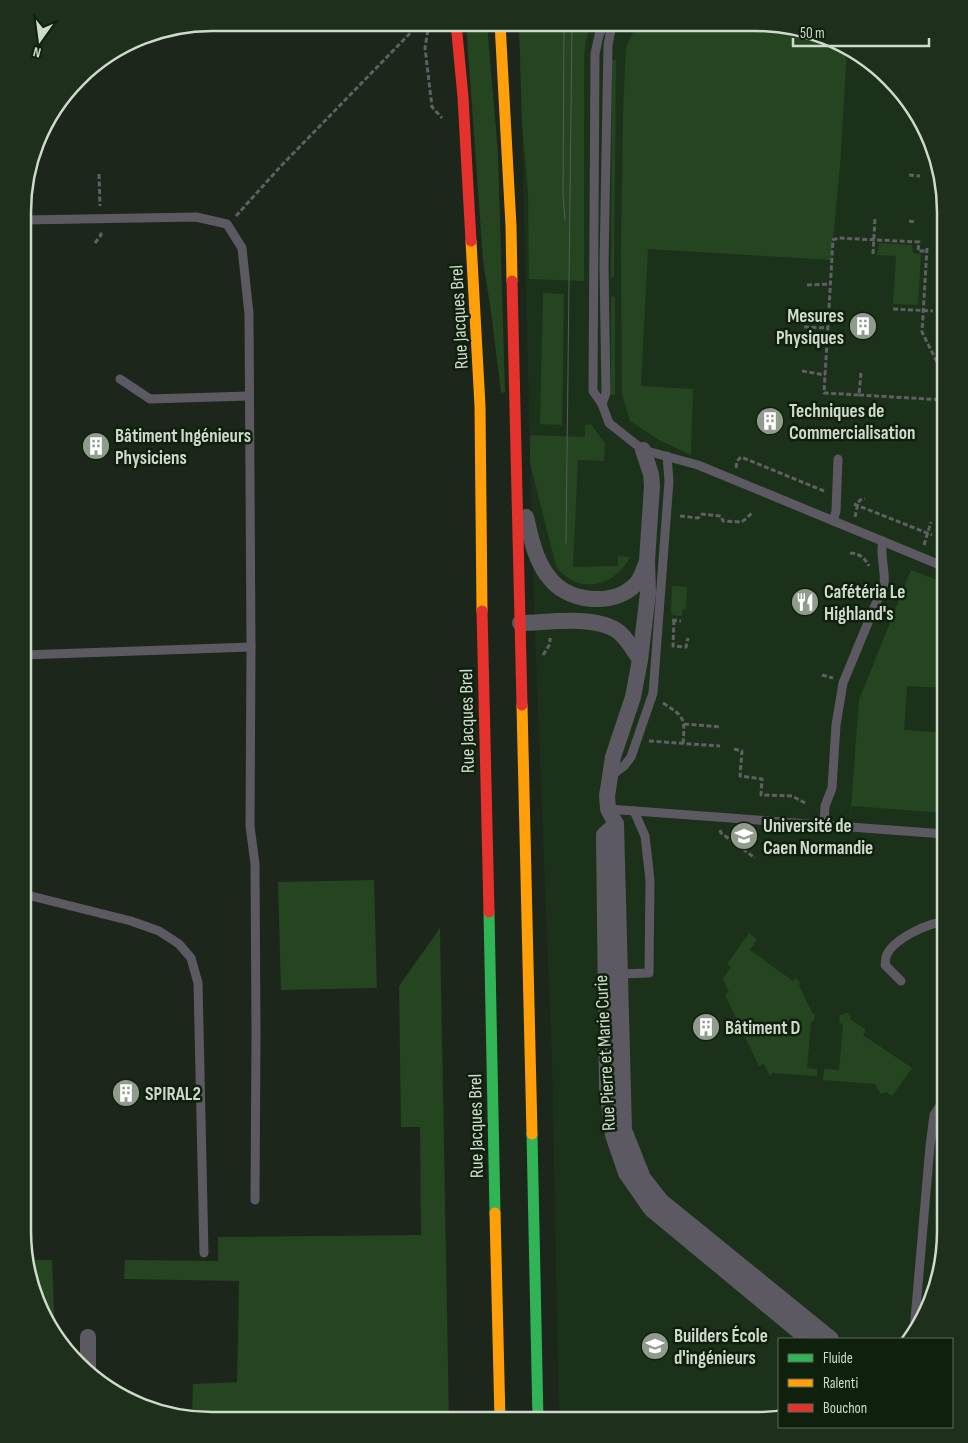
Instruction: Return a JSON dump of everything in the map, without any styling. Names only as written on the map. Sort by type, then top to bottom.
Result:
[{"type":"main road","name":"Rue Jacques Brel","points":[[457,31],[463,97],[480,406],[480,553],[500,1412]]},
{"type":"main road","points":[[500,31],[511,226],[538,1412]]},
{"type":"main road","points":[[480,553],[494,579]]},
{"type":"main road","points":[[507,605],[520,623]]},
{"type":"street","points":[[608,809],[606,796],[609,777],[613,757],[633,697],[640,660],[648,593],[647,561],[652,486],[651,474],[644,450]]},
{"type":"street","points":[[517,476],[531,538],[540,562],[551,581],[566,592],[592,599],[616,596],[636,584],[647,561]]},
{"type":"street","points":[[520,623],[580,621],[606,626],[618,632],[640,660]]},
{"type":"street","name":"Rue Pierre et Marie Curie","points":[[608,809],[616,824],[613,975],[608,1088],[613,1135],[626,1174],[651,1209],[807,1338]]},
{"type":"street","name":"Rue Pierre et Marie Curie","points":[[613,975],[624,1130],[643,1178],[661,1201],[830,1338]]},
{"type":"street","points":[[88,1338],[88,1363]]},
{"type":"lane","points":[[602,31],[595,54],[593,391],[602,404],[609,423],[644,450],[698,465],[937,564]]},
{"type":"lane","points":[[602,404],[606,393],[604,265],[608,45],[611,31]]},
{"type":"lane","points":[[31,220],[196,217],[227,224],[242,248],[248,314],[251,647],[250,826],[255,864],[255,1200]]},
{"type":"lane","points":[[120,379],[150,399],[249,396]]},
{"type":"lane","points":[[609,777],[624,766],[631,756],[653,692],[669,481],[666,456]]},
{"type":"lane","points":[[833,521],[836,511],[838,459]]},
{"type":"lane","points":[[824,825],[825,806],[832,788],[836,724],[840,696],[843,683],[884,584],[885,573],[881,547],[884,542]]},
{"type":"lane","points":[[31,655],[251,647]]},
{"type":"lane","points":[[608,809],[937,833]]},
{"type":"lane","points":[[613,975],[649,972],[649,872],[645,836],[634,811]]},
{"type":"lane","points":[[31,896],[131,921],[159,931],[178,944],[191,958],[198,983],[204,1254]]},
{"type":"lane","points":[[901,982],[886,965],[886,957],[891,949],[922,927],[937,924]]},
{"type":"lane","points":[[915,1315],[934,1115],[937,1110]]},
{"type":"path","points":[[227,224],[412,31]]},
{"type":"path","points":[[428,31],[425,48],[432,107],[445,122]]},
{"type":"path","points":[[909,175],[920,176]]},
{"type":"path","points":[[873,254],[875,218]]},
{"type":"path","points":[[909,221],[916,222]]},
{"type":"path","points":[[937,362],[922,332],[927,250],[918,251],[918,242],[838,238],[833,240],[824,393],[937,400]]},
{"type":"path","points":[[807,285],[830,284]]},
{"type":"path","points":[[893,309],[933,311]]},
{"type":"path","points":[[804,327],[827,328]]},
{"type":"path","points":[[826,343],[834,344]]},
{"type":"path","points":[[802,371],[824,375]]},
{"type":"path","points":[[859,395],[861,372]]},
{"type":"path","points":[[736,469],[737,461],[741,457],[827,492],[828,495]]},
{"type":"path","points":[[855,518],[856,505],[860,500],[865,499]]},
{"type":"path","points":[[856,505],[930,535]]},
{"type":"path","points":[[674,515],[698,518],[702,514],[721,516],[723,521],[742,522],[752,513]]},
{"type":"path","points":[[923,547],[930,535],[931,522]]},
{"type":"path","points":[[850,553],[865,558],[871,570]]},
{"type":"path","points":[[677,621],[672,646],[686,647],[688,638]]},
{"type":"path","points":[[822,675],[834,677]]},
{"type":"path","points":[[658,700],[674,710],[682,718],[684,724],[683,744]]},
{"type":"path","points":[[684,724],[721,727]]},
{"type":"path","points":[[643,741],[720,746]]},
{"type":"path","points":[[734,749],[742,751],[740,776],[762,779],[761,795],[792,796],[807,804]]},
{"type":"path","points":[[720,829],[721,833],[755,858]]},
{"type":"shaded area","points":[[467,31],[488,31],[498,153],[505,392],[501,393],[483,260]]},
{"type":"shaded area","name":"Université de Caen Normandie","points":[[519,31],[756,31],[803,37],[836,50],[875,76],[892,93],[906,112],[918,132],[931,165],[937,212],[937,1231],[931,1278],[918,1311],[901,1338],[778,1338],[778,1410],[756,1412],[559,1412],[552,1063],[534,609]]},
{"type":"shaded area","points":[[519,31],[589,31],[584,57],[584,281],[529,279],[528,192],[522,123]]},
{"type":"shaded area","points":[[634,31],[756,31],[803,37],[825,45],[847,56],[840,167],[831,260],[648,249],[641,386],[693,389],[691,455],[659,440],[630,421],[622,394],[621,251],[626,47]]},
{"type":"shaded area","points":[[612,60],[616,60],[614,277],[611,277]]},
{"type":"shaded area","points":[[879,243],[912,245],[913,253],[921,254],[918,305],[893,304],[896,256],[877,255]]},
{"type":"shaded area","points":[[543,293],[564,294],[562,425],[540,424]]},
{"type":"shaded area","points":[[611,296],[615,297],[615,395],[611,395]]},
{"type":"shaded area","points":[[591,424],[605,444],[604,461],[578,460],[573,567],[618,566],[618,556],[630,557],[615,575],[606,581],[585,584],[574,581],[556,566],[530,463],[530,435],[585,437],[585,425]]},
{"type":"shaded area","points":[[911,570],[937,580],[937,688],[907,686],[904,730],[937,732],[937,812],[852,806],[850,821],[859,700]]},
{"type":"shaded area","points":[[672,586],[687,587],[686,609],[683,609],[682,616],[672,615],[671,613]]},
{"type":"shaded area","points":[[374,880],[377,988],[281,990],[278,882]]},
{"type":"shaded area","points":[[440,928],[449,1412],[212,1412],[192,1410],[193,1384],[237,1382],[239,1281],[124,1279],[125,1260],[218,1261],[218,1237],[421,1235],[420,1127],[401,1127],[399,986]]},
{"type":"shaded area","points":[[749,933],[757,939],[750,950],[793,981],[795,978],[800,982],[799,985],[812,1013],[815,1014],[814,1021],[811,1022],[807,1068],[817,1069],[817,1076],[772,1073],[770,1076],[764,1064],[759,1066],[725,995],[729,992],[723,979],[731,967],[727,964]]},
{"type":"shaded area","points":[[846,1012],[851,1017],[850,1019],[866,1030],[863,1035],[912,1068],[892,1096],[886,1092],[881,1094],[875,1084],[823,1080],[824,1069],[839,1070],[843,1024],[839,1023],[840,1015],[844,1015]]},
{"type":"shaded area","points":[[34,1260],[52,1260],[54,1318],[37,1278]]},
{"type":"tram line","points":[[564,31],[563,194],[565,220]]},
{"type":"tram line","points":[[566,543],[572,31]]},
{"type":"traffic: fast","points":[[489,912],[495,1213]]},
{"type":"traffic: fast","points":[[532,1134],[538,1412]]},
{"type":"traffic: slow","points":[[500,31],[511,226],[512,281]]},
{"type":"traffic: slow","points":[[471,241],[480,406],[482,611]]},
{"type":"traffic: slow","points":[[522,705],[532,1134]]},
{"type":"traffic: slow","points":[[495,1213],[500,1412]]},
{"type":"traffic: jam","points":[[457,31],[463,97],[471,241]]},
{"type":"traffic: jam","points":[[512,281],[522,705]]},
{"type":"traffic: jam","points":[[482,611],[489,912]]},
{"type":"place","name":"Mesures Physiques","points":[[863,326]]},
{"type":"place","name":"Techniques de Commercialisation","points":[[770,421]]},
{"type":"place","name":"Bâtiment Ingénieurs Physiciens","points":[[96,446]]},
{"type":"place","name":"Cafétéria Le Highland's","points":[[805,602]]},
{"type":"place","name":"Université de Caen Normandie","points":[[744,836]]},
{"type":"place","name":"Bâtiment D","points":[[706,1027]]},
{"type":"place","name":"SPIRAL2","points":[[126,1093]]},
{"type":"place","name":"Builders École d'ingénieurs","points":[[655,1346]]}]
